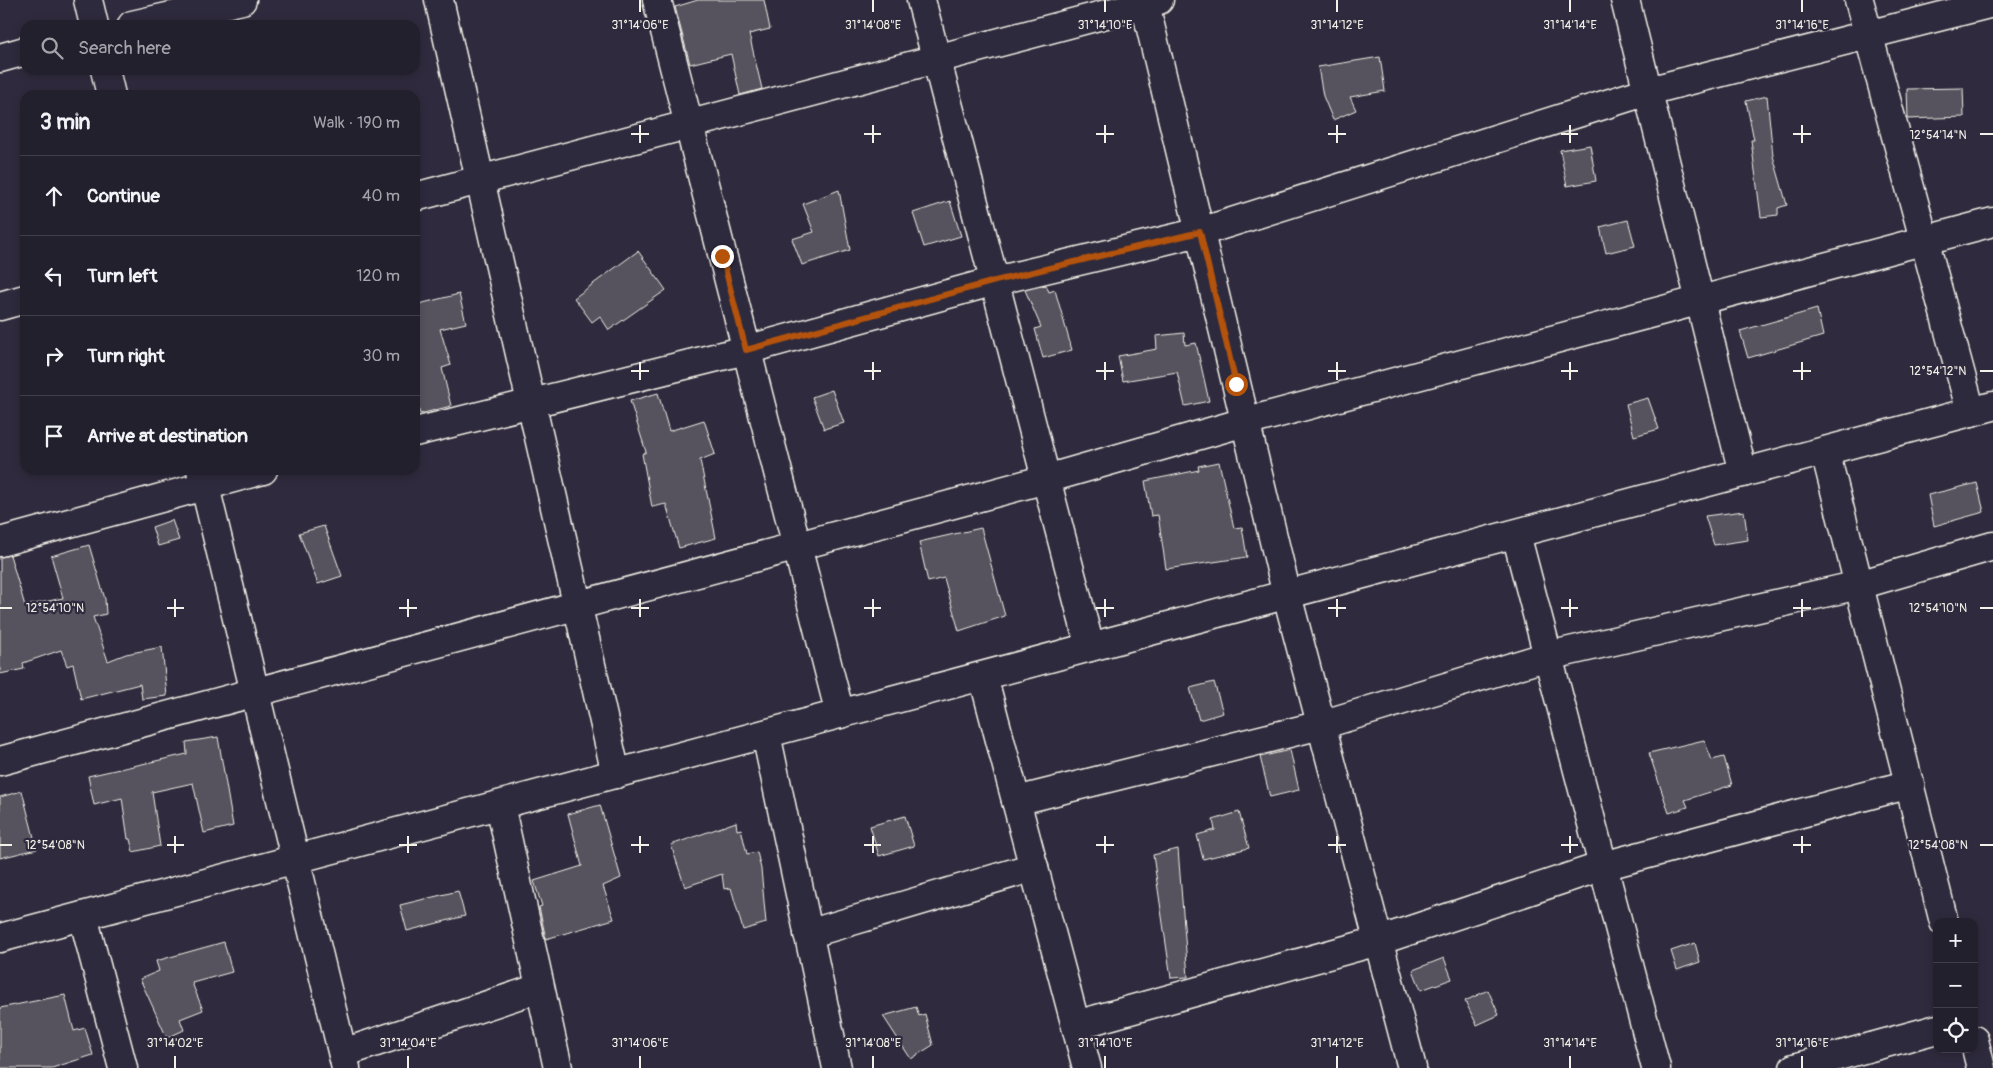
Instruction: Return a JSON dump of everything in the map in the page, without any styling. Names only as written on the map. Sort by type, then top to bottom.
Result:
[{"type":"street","points":[[88,0],[93,20]]},
{"type":"street","points":[[154,20],[242,0]]},
{"type":"street","points":[[439,0],[616,774]]},
{"type":"street","points":[[657,0],[840,714]]},
{"type":"street","points":[[922,0],[1090,647]]},
{"type":"street","points":[[1626,0],[1743,473]]},
{"type":"street","points":[[0,938],[1982,409],[1924,239],[1859,0]]},
{"type":"street","points":[[420,196],[1149,1],[1200,232],[1287,594],[1412,1068]]},
{"type":"street","points":[[420,431],[746,350],[995,281],[1200,232],[1648,91],[1993,3]]},
{"type":"street","points":[[0,58],[20,52]]},
{"type":"street","points":[[106,75],[110,90]]},
{"type":"street","points":[[0,761],[254,690],[1046,479],[1245,422],[1993,222]]},
{"type":"street","points":[[0,306],[20,300]]},
{"type":"street","points":[[1825,451],[1943,918]]},
{"type":"street","points":[[0,542],[203,477],[220,475]]},
{"type":"street","points":[[203,477],[345,1061],[539,988]]},
{"type":"street","points":[[1516,534],[1656,1068]]},
{"type":"street","points":[[1016,801],[1321,725],[1548,656],[1859,585],[1993,546]]},
{"type":"street","points":[[983,676],[1087,1068]]},
{"type":"street","points":[[766,734],[837,1068]]},
{"type":"street","points":[[1076,1025],[1378,941],[1602,866],[1910,784]]},
{"type":"street","points":[[500,805],[558,1068]]},
{"type":"street","points":[[808,934],[1034,867]]},
{"type":"street","points":[[84,916],[122,1068]]},
{"type":"street","points":[[1794,1068],[1933,1030]]},
{"type":"street","points":[[1977,1053],[1981,1068]]},
{"type":"building","points":[[698,0],[764,0],[770,29],[749,34],[762,89],[740,95],[731,54],[690,64],[675,7]]},
{"type":"building","points":[[1380,57],[1385,91],[1350,97],[1356,110],[1333,120],[1323,96],[1318,67]]},
{"type":"building","points":[[1963,88],[1964,117],[1908,119],[1907,89]]},
{"type":"building","points":[[1767,96],[1773,156],[1787,205],[1778,208],[1778,215],[1761,217],[1751,140],[1754,140],[1746,101]]},
{"type":"building","points":[[1590,145],[1596,181],[1567,186],[1560,150]]},
{"type":"building","points":[[839,190],[850,250],[802,265],[792,239],[814,232],[803,204]]},
{"type":"building","points":[[950,201],[961,236],[924,247],[913,213]]},
{"type":"building","points":[[1628,220],[1635,246],[1606,253],[1600,227]]},
{"type":"building","points":[[638,251],[666,290],[609,330],[600,316],[592,322],[574,298]]},
{"type":"building","points":[[1046,285],[1049,292],[1055,290],[1072,350],[1043,358],[1035,329],[1041,327],[1025,290]]},
{"type":"building","points":[[459,294],[466,323],[440,329],[451,365],[442,368],[451,406],[420,414],[420,304]]},
{"type":"building","points":[[1817,309],[1823,336],[1748,358],[1740,331]]},
{"type":"building","points":[[1184,333],[1185,345],[1196,343],[1209,401],[1185,406],[1177,372],[1123,381],[1118,356],[1157,349],[1156,336]]},
{"type":"building","points":[[832,390],[844,423],[824,429],[812,397]]},
{"type":"building","points":[[658,393],[669,431],[704,420],[715,454],[700,460],[716,538],[679,548],[666,504],[652,507],[642,454],[646,452],[630,401]]},
{"type":"building","points":[[1648,398],[1659,429],[1634,436],[1626,404]]},
{"type":"building","points":[[1219,462],[1234,528],[1242,527],[1247,557],[1166,569],[1158,515],[1151,516],[1145,481],[1199,470],[1198,466]]},
{"type":"building","points":[[1977,483],[1984,512],[1934,526],[1928,495]]},
{"type":"building","points":[[1744,511],[1748,540],[1714,545],[1705,516]]},
{"type":"building","points":[[172,520],[179,540],[158,546],[152,527]]},
{"type":"building","points":[[324,526],[342,576],[318,584],[299,533]]},
{"type":"building","points":[[981,528],[1005,616],[959,631],[944,578],[928,582],[919,542]]},
{"type":"building","points":[[89,545],[105,599],[106,614],[93,617],[108,661],[126,654],[162,647],[167,696],[142,699],[140,684],[81,699],[73,664],[67,666],[61,650],[23,663],[24,669],[0,674],[0,557],[10,555],[25,606],[63,598],[51,556]]},
{"type":"building","points":[[1214,682],[1223,713],[1199,720],[1190,688]]},
{"type":"building","points":[[218,737],[233,826],[204,833],[193,783],[152,792],[160,846],[133,852],[130,839],[128,839],[122,798],[94,805],[88,776],[187,754],[186,742]]},
{"type":"building","points":[[1704,740],[1712,760],[1724,757],[1732,785],[1685,800],[1688,807],[1669,813],[1649,753]]},
{"type":"building","points":[[1290,750],[1299,790],[1270,797],[1260,757]]},
{"type":"building","points":[[22,791],[37,849],[0,858],[0,797]]},
{"type":"building","points":[[600,805],[621,878],[603,886],[614,919],[546,939],[539,907],[542,906],[534,881],[582,866],[568,814]]},
{"type":"building","points":[[1239,812],[1249,848],[1203,859],[1197,835],[1215,830],[1213,820]]},
{"type":"building","points":[[905,816],[914,846],[879,856],[870,826]]},
{"type":"building","points":[[736,822],[737,830],[741,829],[747,854],[757,852],[761,869],[766,923],[743,930],[731,888],[724,889],[722,874],[685,887],[671,845]]},
{"type":"building","points":[[1178,849],[1188,977],[1171,978],[1153,855]]},
{"type":"building","points":[[458,891],[465,916],[407,931],[400,905]]},
{"type":"building","points":[[224,942],[232,972],[192,983],[203,1010],[180,1019],[184,1030],[167,1038],[140,979],[159,971],[156,961]]},
{"type":"building","points":[[1695,943],[1700,962],[1677,970],[1671,951]]},
{"type":"building","points":[[1444,958],[1452,979],[1421,990],[1413,970]]},
{"type":"building","points":[[1488,990],[1499,1015],[1477,1025],[1465,1001]]},
{"type":"building","points":[[65,995],[74,1031],[85,1028],[93,1055],[52,1068],[0,1068],[0,1008]]},
{"type":"building","points":[[916,1007],[919,1016],[925,1014],[933,1045],[911,1059],[883,1016]]},
{"type":"route","points":[[722,256],[746,350],[995,281],[1200,232],[1236,384]]}]
